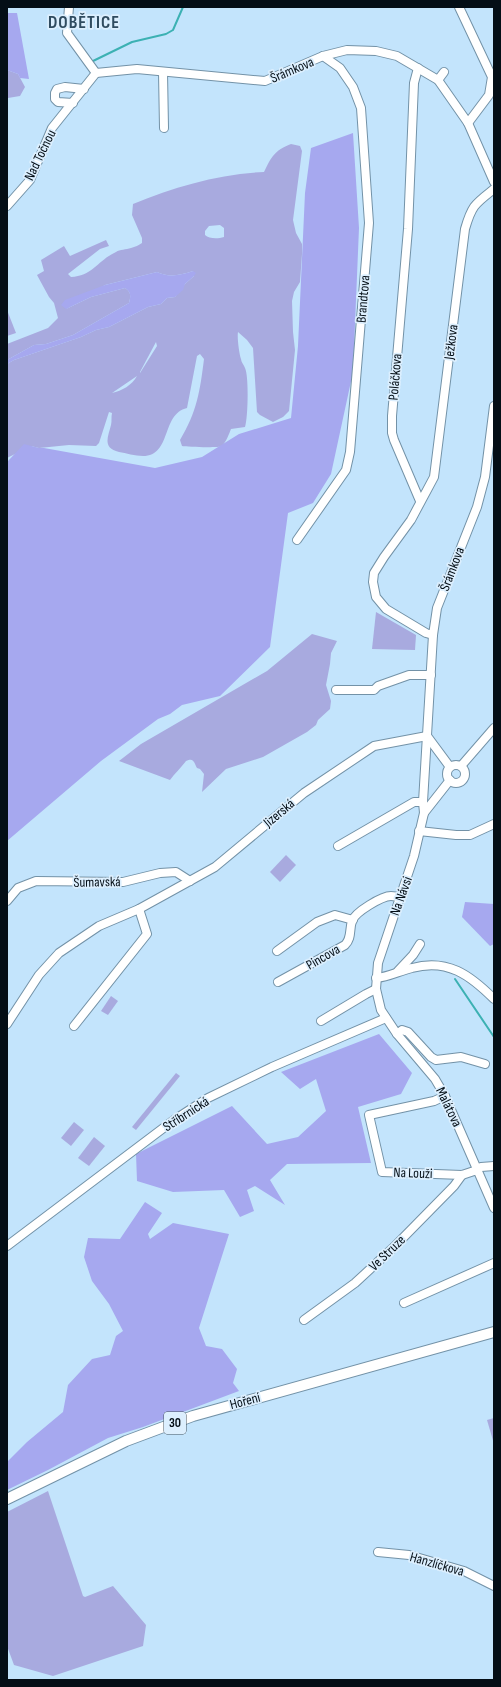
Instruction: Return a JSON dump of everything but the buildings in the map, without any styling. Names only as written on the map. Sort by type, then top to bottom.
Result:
[{"type":"main road","name":"Hoření","points":[[7,1499],[126,1441],[193,1416],[494,1332]]},
{"type":"street","points":[[69,7],[67,33],[96,73]]},
{"type":"street","points":[[459,7],[493,80],[488,95],[468,123]]},
{"type":"street","name":"Šrámkova","points":[[96,73],[137,69],[265,81],[323,56],[347,50],[376,51],[397,56],[438,80],[468,123],[494,182]]},
{"type":"street","name":"Brandtova","points":[[297,540],[346,470],[350,452],[369,223],[360,108],[353,87],[340,68],[323,56]]},
{"type":"street","name":"Poláčkova","points":[[418,68],[414,83],[408,229],[392,433],[420,502]]},
{"type":"street","points":[[163,72],[164,128]]},
{"type":"street","points":[[438,80],[444,72]]},
{"type":"street","name":"Nad Točnou","points":[[7,206],[30,180],[52,128],[84,90],[96,73]]},
{"type":"street","points":[[73,103],[58,102],[55,99],[57,89],[65,87],[84,90]]},
{"type":"street","name":"Ježkova","points":[[420,502],[434,477],[465,229],[470,212],[475,203],[494,189]]},
{"type":"street","name":"Šrámkova","points":[[424,813],[423,802],[430,675],[437,608],[477,507],[485,477],[494,406]]},
{"type":"street","points":[[420,502],[411,520],[374,573],[373,582],[376,597],[386,609],[426,633],[433,635]]},
{"type":"street","points":[[336,690],[374,690],[378,686],[409,675],[430,675]]},
{"type":"street","points":[[461,766],[494,728]]},
{"type":"street","points":[[427,736],[450,767]]},
{"type":"street","name":"Jizerská","points":[[7,1024],[39,976],[59,954],[99,926],[139,909],[215,867],[304,793],[374,746],[427,736]]},
{"type":"street","points":[[450,767],[457,765],[461,766]]},
{"type":"street","points":[[450,767],[447,774],[450,780],[458,782],[461,781],[465,773],[461,766]]},
{"type":"street","name":"Na Návsi","points":[[386,1018],[379,1004],[376,989],[376,978],[382,950],[401,898],[414,856],[424,813],[450,780]]},
{"type":"street","points":[[338,846],[414,802],[423,802]]},
{"type":"street","points":[[419,831],[456,836],[470,835],[494,824]]},
{"type":"street","name":"Šumavská","points":[[7,901],[18,888],[36,881],[123,882],[160,873],[176,872],[190,881]]},
{"type":"street","points":[[277,951],[317,922],[335,915],[353,920],[361,911],[384,897],[392,896],[401,898]]},
{"type":"street","points":[[74,1026],[148,934],[139,909]]},
{"type":"street","name":"Pincova","points":[[278,982],[345,945],[349,940],[353,920]]},
{"type":"street","points":[[398,972],[413,955],[420,944]]},
{"type":"street","points":[[376,978],[387,977],[418,966],[442,965],[455,969],[484,989],[494,999]]},
{"type":"street","points":[[321,1021],[376,989]]},
{"type":"street","name":"Malátova","points":[[386,1018],[397,1034],[435,1079],[445,1096],[479,1168],[494,1208]]},
{"type":"street","name":"Stříbrnická","points":[[7,1246],[174,1120],[208,1098],[250,1077],[386,1018]]},
{"type":"street","points":[[397,1034],[402,1030],[408,1032],[431,1057],[436,1060],[461,1057],[485,1064]]},
{"type":"street","name":"Na Louži","points":[[445,1096],[434,1101],[368,1115],[382,1172],[462,1175],[479,1168],[494,1166]]},
{"type":"street","name":"Ve Struze","points":[[304,1320],[356,1283],[449,1192],[462,1175]]},
{"type":"street","points":[[404,1303],[494,1263]]},
{"type":"street","name":"Hanzlíčkova","points":[[378,1552],[408,1555],[464,1571],[494,1586]]},
{"type":"shaded area","points":[[7,13],[17,13],[29,79],[20,78],[18,74],[7,70]]},
{"type":"shaded area","points":[[7,70],[18,74],[25,87],[20,96],[8,98],[7,100]]},
{"type":"shaded area","points":[[353,133],[359,228],[353,372],[331,474],[313,503],[288,513],[270,647],[220,696],[182,705],[170,714],[158,719],[101,761],[7,841],[8,461],[24,444],[39,448],[155,468],[202,457],[239,434],[291,418],[298,346],[305,193],[311,148]]},
{"type":"shaded area","points":[[291,144],[300,146],[302,151],[293,220],[296,233],[302,244],[302,254],[300,282],[294,292],[292,301],[295,350],[289,411],[283,417],[273,422],[257,412],[253,348],[238,332],[241,361],[245,368],[247,379],[247,415],[245,427],[231,429],[222,446],[182,446],[180,440],[186,430],[197,401],[204,359],[200,354],[197,356],[187,408],[179,412],[173,418],[163,442],[152,454],[137,456],[119,452],[110,448],[108,445],[108,438],[112,413],[109,412],[99,443],[96,446],[69,445],[39,448],[31,446],[7,458],[7,364],[14,360],[81,337],[96,330],[109,327],[148,307],[161,304],[167,298],[175,297],[185,284],[194,276],[193,271],[180,275],[166,275],[157,272],[105,285],[66,309],[91,297],[125,288],[130,294],[129,303],[73,335],[46,344],[34,345],[7,360],[7,344],[48,328],[58,318],[54,303],[37,275],[44,271],[41,260],[64,246],[70,256],[106,240],[109,246],[100,249],[68,274],[71,277],[85,274],[110,255],[142,243],[142,238],[132,215],[133,204],[164,192],[197,182],[230,175],[264,172],[274,155],[281,149]],"holes":[[[220,225],[224,228],[224,237],[214,238],[205,235],[205,231],[209,226]],[[156,342],[157,346],[140,372]],[[137,376],[126,387],[112,393]]]},
{"type":"shaded area","points":[[193,271],[196,273],[185,284],[183,290],[175,297],[167,298],[161,304],[148,307],[109,327],[96,330],[81,337],[14,360],[7,364],[7,360],[34,345],[46,344],[73,335],[129,303],[130,296],[125,288],[91,297],[66,309],[61,305],[65,300],[105,285],[157,272],[166,275],[175,275]]},
{"type":"shaded area","points":[[7,310],[16,333],[7,336]]},
{"type":"shaded area","points":[[376,612],[416,635],[415,650],[372,649]]},
{"type":"shaded area","points":[[312,634],[337,641],[331,653],[326,685],[331,701],[330,709],[318,720],[316,725],[307,732],[263,757],[226,769],[202,792],[204,774],[197,768],[192,760],[186,761],[170,780],[119,761],[141,744],[267,671]]},
{"type":"shaded area","points":[[286,855],[296,865],[280,882],[270,872]]},
{"type":"shaded area","points":[[465,902],[494,904],[494,944],[490,946],[462,917]]},
{"type":"shaded area","points":[[111,996],[118,1001],[108,1015],[101,1011]]},
{"type":"shaded area","points":[[379,1034],[412,1073],[401,1094],[358,1107],[371,1163],[287,1164],[270,1180],[285,1205],[255,1186],[247,1190],[254,1211],[240,1217],[224,1190],[173,1192],[137,1181],[136,1154],[232,1106],[267,1144],[298,1137],[326,1111],[316,1079],[300,1089],[281,1072]]},
{"type":"shaded area","points":[[176,1073],[180,1076],[136,1130],[132,1127]]},
{"type":"shaded area","points":[[74,1122],[84,1130],[71,1146],[61,1138]]},
{"type":"shaded area","points":[[94,1137],[105,1146],[89,1166],[78,1158]]},
{"type":"shaded area","points":[[145,1202],[162,1213],[148,1234],[150,1239],[173,1223],[229,1234],[199,1328],[206,1346],[222,1349],[237,1369],[233,1383],[239,1391],[143,1427],[108,1438],[7,1490],[7,1462],[27,1442],[63,1412],[68,1385],[92,1359],[110,1355],[116,1336],[123,1331],[109,1304],[92,1281],[84,1257],[88,1238],[120,1239]]},
{"type":"shaded area","points":[[494,1418],[494,1444],[487,1420]]},
{"type":"shaded area","points":[[48,1491],[83,1596],[85,1597],[113,1586],[146,1625],[143,1646],[53,1676],[14,1665],[7,1646],[7,1512]]},
{"type":"waterway","points":[[91,62],[132,42],[166,34],[173,30],[183,7]]},
{"type":"waterway","points":[[455,979],[494,1037]]},
{"type":"district","name":"DOBĚTICE","points":[[84,22]]}]
